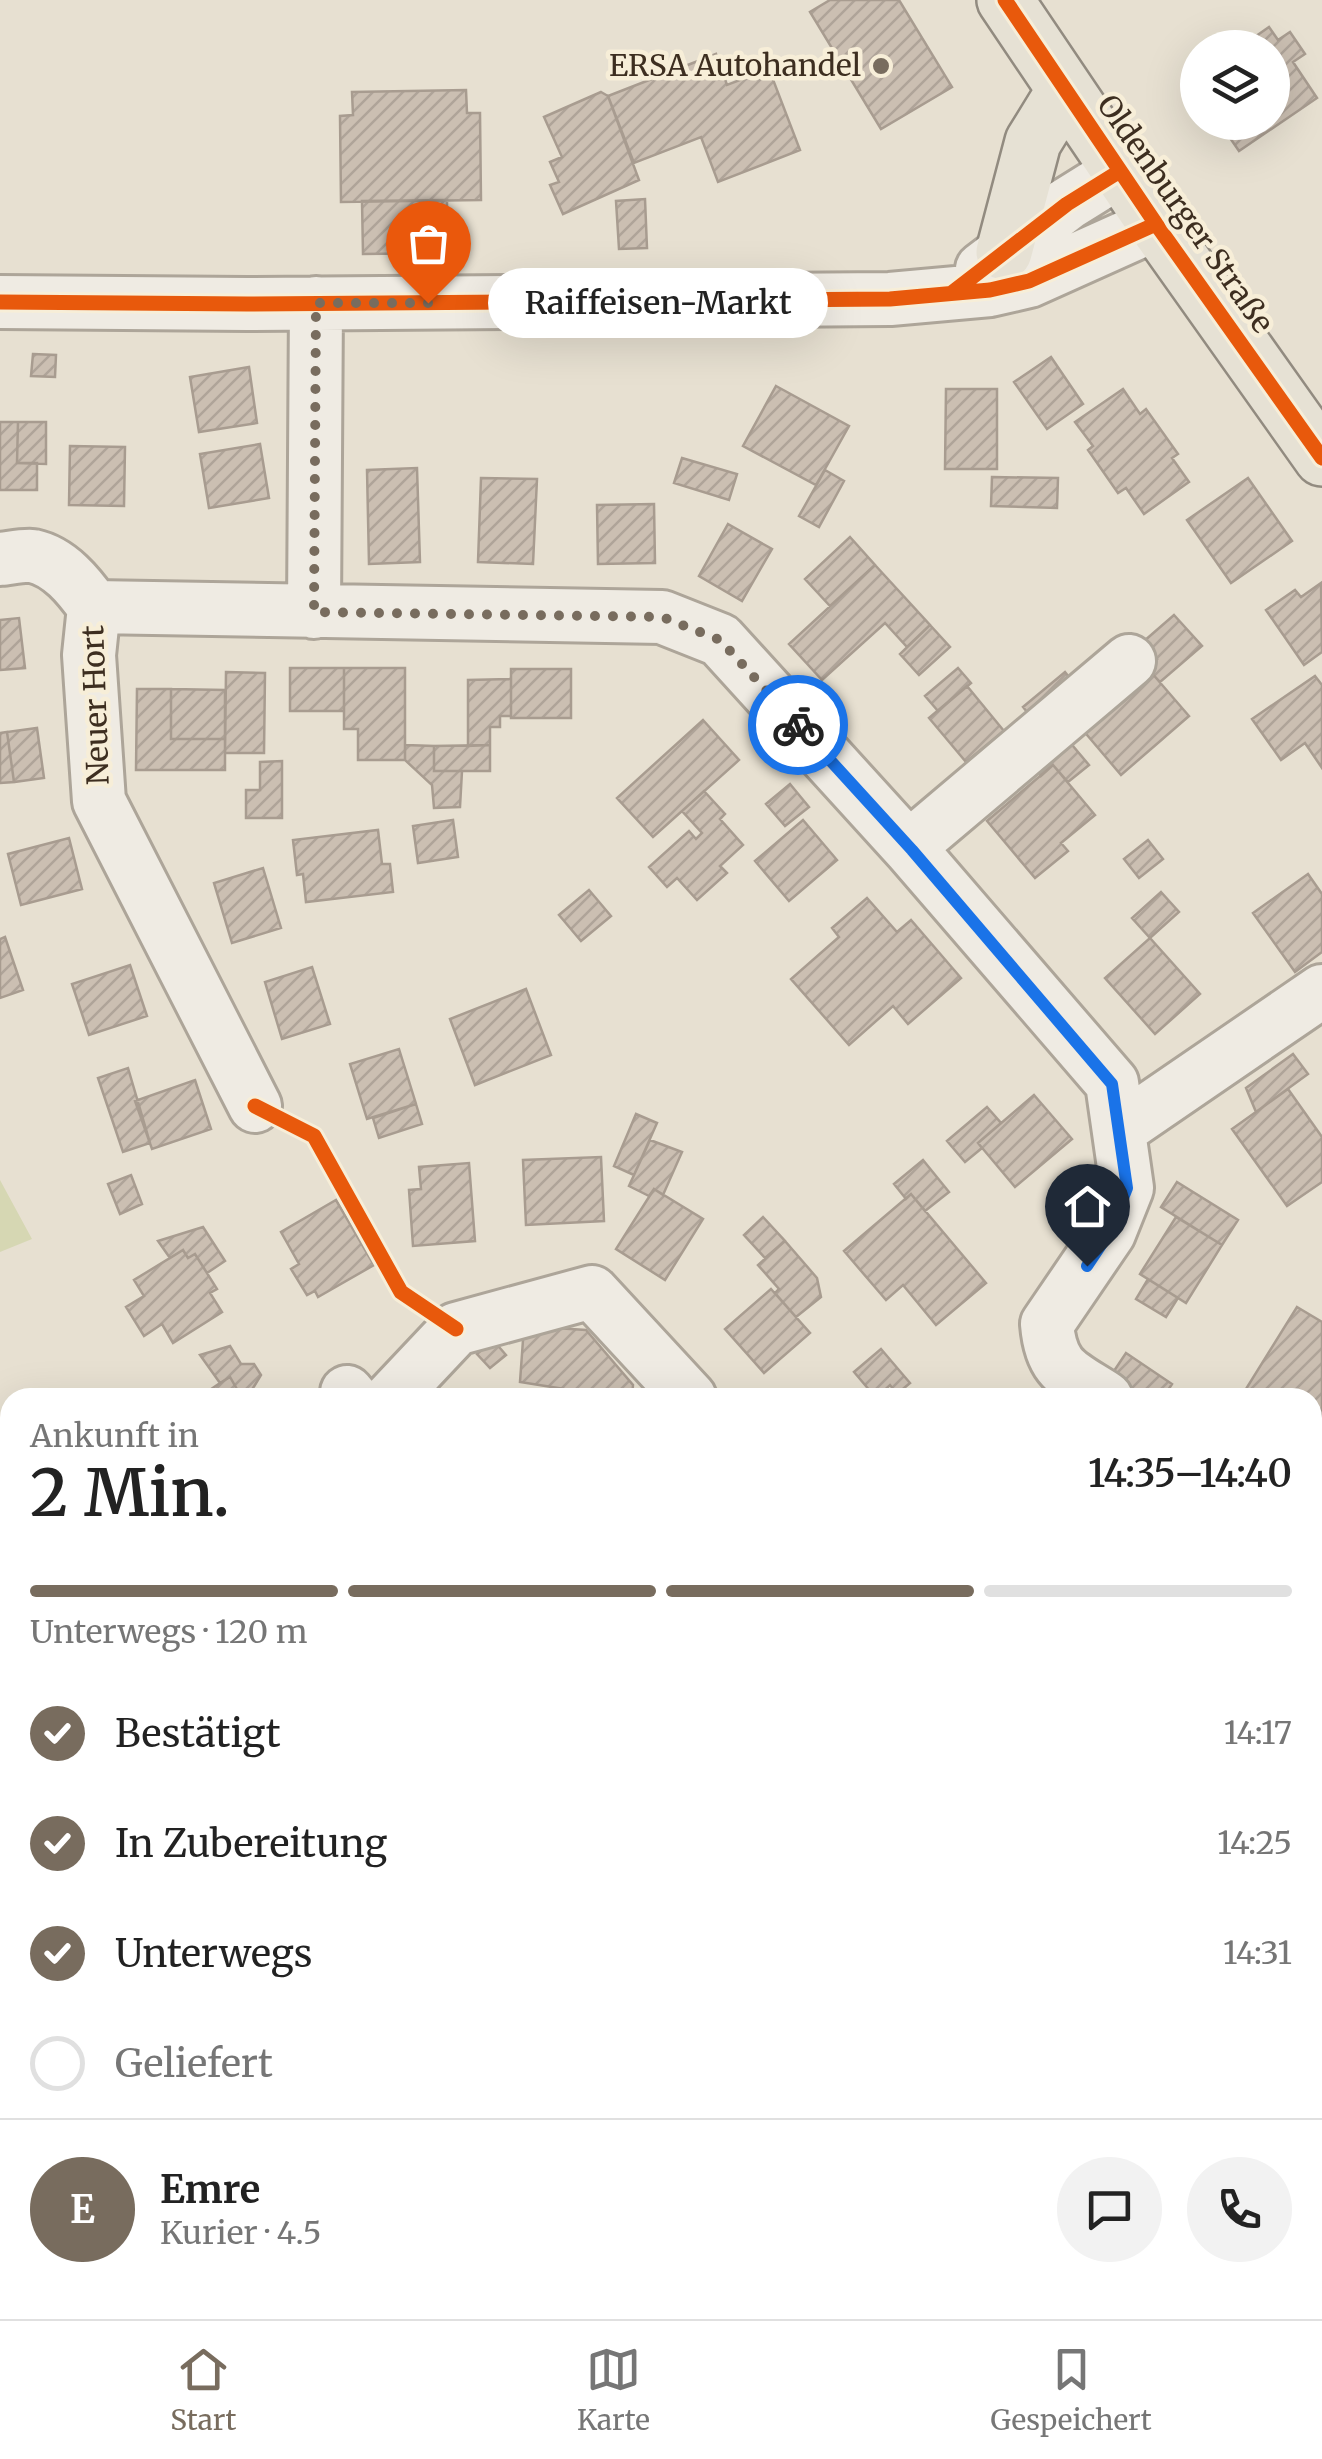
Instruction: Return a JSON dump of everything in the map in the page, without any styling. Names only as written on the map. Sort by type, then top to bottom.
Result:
[{"type":"main road","name":"Oldenburger Straße","points":[[1004,0],[1322,458]]},
{"type":"main road","points":[[1004,252],[1034,142],[1065,90]]},
{"type":"street","points":[[953,292],[1067,204],[1120,171]]},
{"type":"street","points":[[0,302],[890,299],[990,290],[1029,280],[1156,224]]},
{"type":"street","points":[[314,612],[316,303]]},
{"type":"street","points":[[0,558],[32,556],[52,566],[74,580],[94,607]]},
{"type":"street","name":"Neuer Hort","points":[[255,1106],[99,801],[89,654],[94,607],[662,617],[720,640],[909,847],[1112,1084],[1127,1188],[1109,1233],[1047,1324],[1050,1353],[1068,1388]]},
{"type":"street","points":[[909,847],[1129,661]]},
{"type":"street","points":[[1119,1130],[1322,991]]},
{"type":"street","points":[[374,1388],[456,1328],[592,1292],[681,1388]]},
{"type":"green space","points":[[0,1180],[32,1239],[0,1252]]},
{"type":"building","points":[[830,0],[899,0],[952,87],[881,129],[810,12]]},
{"type":"building","points":[[1290,32],[1305,54],[1293,62],[1317,98],[1290,116]]},
{"type":"building","points":[[716,54],[727,85],[769,69],[800,150],[718,182],[701,137],[634,163],[608,96]]},
{"type":"building","points":[[466,90],[467,113],[480,113],[481,200],[341,202],[340,116],[353,115],[352,92]]},
{"type":"building","points":[[601,92],[608,96],[639,180],[563,214],[550,185],[559,182],[550,162],[562,157],[544,117]]},
{"type":"building","points":[[1231,140],[1255,140],[1239,151]]},
{"type":"building","points":[[645,199],[647,248],[619,249],[616,201]]},
{"type":"building","points":[[447,200],[447,253],[363,254],[362,201]]},
{"type":"building","points":[[33,354],[56,355],[55,377],[31,376]]},
{"type":"building","points":[[1051,357],[1083,404],[1047,429],[1014,382]]},
{"type":"building","points":[[249,367],[257,423],[199,432],[190,377]]},
{"type":"building","points":[[776,386],[849,426],[816,485],[743,446]]},
{"type":"building","points":[[946,389],[997,389],[997,469],[945,469]]},
{"type":"building","points":[[1123,389],[1140,414],[1146,409],[1178,454],[1172,458],[1189,482],[1144,514],[1126,488],[1118,493],[1088,450],[1093,446],[1075,422]]},
{"type":"building","points":[[0,422],[18,422],[17,463],[37,463],[37,490],[0,490]]},
{"type":"building","points":[[18,422],[46,422],[46,464],[17,463]]},
{"type":"building","points":[[260,444],[269,498],[209,508],[200,454]]},
{"type":"building","points":[[70,446],[125,447],[124,506],[69,505]]},
{"type":"building","points":[[682,458],[737,474],[729,500],[674,483]]},
{"type":"building","points":[[417,468],[420,562],[369,564],[367,470]]},
{"type":"building","points":[[825,470],[844,481],[819,527],[799,516]]},
{"type":"building","points":[[992,477],[1058,478],[1057,508],[991,506]]},
{"type":"building","points":[[481,478],[537,479],[533,564],[478,562]]},
{"type":"building","points":[[1248,478],[1292,541],[1231,583],[1187,520]]},
{"type":"building","points":[[654,504],[655,563],[598,564],[597,505]]},
{"type":"building","points":[[728,524],[772,549],[742,601],[699,576]]},
{"type":"building","points":[[850,537],[875,565],[830,606],[805,579]]},
{"type":"building","points":[[875,565],[930,625],[907,647],[885,623],[822,680],[789,644]]},
{"type":"building","points":[[1321,583],[1322,652],[1304,665],[1266,610],[1295,590],[1301,597]]},
{"type":"building","points":[[1174,615],[1202,646],[1160,682],[1147,668],[1157,659],[1143,642]]},
{"type":"building","points":[[19,618],[25,668],[0,670],[0,620]]},
{"type":"building","points":[[930,625],[950,647],[919,675],[900,654]]},
{"type":"building","points":[[1144,664],[1189,716],[1121,775],[1076,722]]},
{"type":"building","points":[[290,668],[344,668],[344,711],[290,711]]},
{"type":"building","points":[[344,668],[405,668],[405,760],[358,760],[358,729],[344,729]]},
{"type":"building","points":[[958,668],[971,683],[938,711],[925,696]]},
{"type":"building","points":[[511,669],[571,669],[571,718],[511,718]]},
{"type":"building","points":[[226,672],[265,673],[264,753],[225,753]]},
{"type":"building","points":[[1065,672],[1081,692],[1039,727],[1023,707]]},
{"type":"building","points":[[1315,676],[1322,685],[1322,768],[1305,743],[1281,760],[1252,719]]},
{"type":"building","points":[[511,679],[511,716],[500,716],[500,727],[490,727],[490,745],[468,746],[468,680]]},
{"type":"building","points":[[967,686],[1004,731],[966,762],[929,718]]},
{"type":"building","points":[[137,689],[171,689],[171,739],[225,739],[225,770],[136,770]]},
{"type":"building","points":[[171,689],[225,690],[225,739],[171,739]]},
{"type":"building","points":[[703,720],[739,760],[653,837],[617,798]]},
{"type":"building","points":[[37,728],[44,778],[14,782],[7,732]]},
{"type":"building","points":[[7,732],[14,782],[0,783],[0,733]]},
{"type":"building","points":[[1062,733],[1089,765],[1068,782],[1053,765],[1041,776],[1029,760]]},
{"type":"building","points":[[405,745],[434,746],[434,771],[462,771],[460,807],[434,808],[432,785],[405,760]]},
{"type":"building","points":[[490,745],[490,771],[434,771],[434,746]]},
{"type":"building","points":[[282,761],[282,818],[246,818],[246,790],[260,790],[260,762]]},
{"type":"building","points":[[1053,765],[1095,815],[1061,843],[1068,851],[1035,878],[987,821]]},
{"type":"building","points":[[790,784],[809,807],[785,826],[766,804]]},
{"type":"building","points":[[704,791],[725,814],[720,819],[743,845],[720,866],[727,873],[697,900],[677,878],[667,887],[649,867],[689,831],[696,839],[702,833],[682,811]]},
{"type":"building","points":[[453,820],[458,857],[418,863],[413,826]]},
{"type":"building","points":[[803,820],[837,860],[789,901],[755,861]]},
{"type":"building","points":[[378,830],[382,864],[390,864],[393,892],[306,902],[303,874],[297,875],[293,840]]},
{"type":"building","points":[[69,838],[82,889],[21,905],[8,854]]},
{"type":"building","points":[[1148,840],[1163,859],[1139,878],[1124,859]]},
{"type":"building","points":[[263,868],[281,928],[232,943],[214,883]]},
{"type":"building","points":[[1308,874],[1322,894],[1322,952],[1295,972],[1253,913]]},
{"type":"building","points":[[589,890],[611,916],[581,941],[559,915]]},
{"type":"building","points":[[1161,892],[1179,912],[1150,938],[1132,918]]},
{"type":"building","points":[[867,898],[897,932],[911,920],[961,978],[908,1024],[893,1006],[849,1045],[791,979],[839,937],[832,928]]},
{"type":"building","points":[[5,937],[23,990],[0,998],[0,939]]},
{"type":"building","points":[[1150,938],[1200,994],[1155,1034],[1105,978]]},
{"type":"building","points":[[130,965],[147,1016],[89,1035],[72,984]]},
{"type":"building","points":[[312,967],[330,1024],[282,1039],[265,982]]},
{"type":"building","points":[[526,989],[551,1055],[475,1085],[450,1019]]},
{"type":"building","points":[[399,1049],[416,1104],[367,1119],[350,1064]]},
{"type":"building","points":[[1293,1054],[1308,1074],[1256,1112],[1246,1088]]},
{"type":"building","points":[[128,1068],[150,1143],[123,1152],[98,1078]]},
{"type":"building","points":[[195,1080],[211,1129],[152,1149],[135,1101]]},
{"type":"building","points":[[1288,1089],[1322,1137],[1322,1182],[1287,1206],[1232,1129]]},
{"type":"building","points":[[1034,1095],[1072,1139],[1015,1187],[978,1143]]},
{"type":"building","points":[[416,1104],[422,1124],[379,1138],[373,1118]]},
{"type":"building","points":[[987,1107],[1001,1123],[978,1143],[982,1148],[965,1162],[947,1141]]},
{"type":"building","points":[[636,1114],[657,1123],[634,1175],[614,1166]]},
{"type":"building","points":[[650,1140],[682,1152],[663,1195],[654,1189],[649,1196],[629,1186]]},
{"type":"building","points":[[601,1157],[604,1221],[526,1225],[523,1160]]},
{"type":"building","points":[[923,1160],[949,1192],[925,1211],[911,1194],[906,1199],[894,1184]]},
{"type":"building","points":[[469,1163],[475,1241],[413,1246],[409,1190],[421,1189],[419,1167]]},
{"type":"building","points":[[131,1175],[142,1204],[120,1214],[108,1184]]},
{"type":"building","points":[[1177,1182],[1238,1220],[1222,1245],[1161,1207]]},
{"type":"building","points":[[654,1189],[703,1219],[665,1280],[616,1249]]},
{"type":"building","points":[[911,1194],[986,1283],[936,1325],[903,1285],[886,1300],[844,1251]]},
{"type":"building","points":[[336,1200],[374,1265],[318,1297],[315,1291],[307,1295],[291,1269],[299,1264],[281,1232]]},
{"type":"building","points":[[763,1217],[785,1241],[765,1258],[744,1235]]},
{"type":"building","points":[[1176,1217],[1222,1245],[1186,1303],[1140,1274]]},
{"type":"building","points":[[203,1227],[225,1261],[207,1273],[195,1254],[188,1258],[183,1250],[170,1258],[158,1241]]},
{"type":"building","points":[[785,1241],[817,1278],[821,1297],[796,1317],[758,1265]]},
{"type":"building","points":[[183,1250],[188,1258],[195,1254],[217,1289],[210,1293],[222,1312],[173,1343],[162,1324],[144,1336],[126,1307],[144,1296],[134,1280]]},
{"type":"building","points":[[1148,1279],[1178,1298],[1166,1317],[1136,1299]]},
{"type":"building","points":[[771,1289],[810,1333],[764,1373],[725,1329]]},
{"type":"building","points":[[1297,1307],[1322,1322],[1322,1388],[1247,1388]]},
{"type":"building","points":[[524,1326],[586,1330],[633,1385],[558,1388],[520,1382]]},
{"type":"building","points":[[493,1340],[506,1355],[490,1368],[477,1354]]},
{"type":"building","points":[[230,1346],[241,1364],[254,1364],[261,1375],[253,1388],[236,1388],[230,1377],[220,1383],[200,1355]]},
{"type":"building","points":[[881,1349],[910,1383],[904,1388],[868,1388],[854,1372]]},
{"type":"building","points":[[1126,1353],[1172,1384],[1169,1388],[1126,1388],[1110,1377]]},
{"type":"building","points":[[230,1377],[236,1388],[213,1388]]},
{"type":"cycle path","points":[[1005,0],[1156,224],[1322,458]]},
{"type":"cycle path","points":[[953,292],[1067,204],[1120,171]]},
{"type":"cycle path","points":[[0,302],[890,299],[990,290],[1029,281],[1156,224]]},
{"type":"cycle path","points":[[255,1106],[314,1136],[401,1292],[456,1329]]},
{"type":"way so far","points":[[428,303],[316,303],[314,612],[662,617],[720,640],[798,725]]},
{"type":"place","name":"ERSA Autohandel","points":[[881,66]]},
{"type":"place","name":"Raiffeisen-Markt","points":[[428,303]]},
{"type":"route","points":[[798,725],[912,850],[1112,1084],[1127,1188],[1109,1233],[1087,1266]]}]
